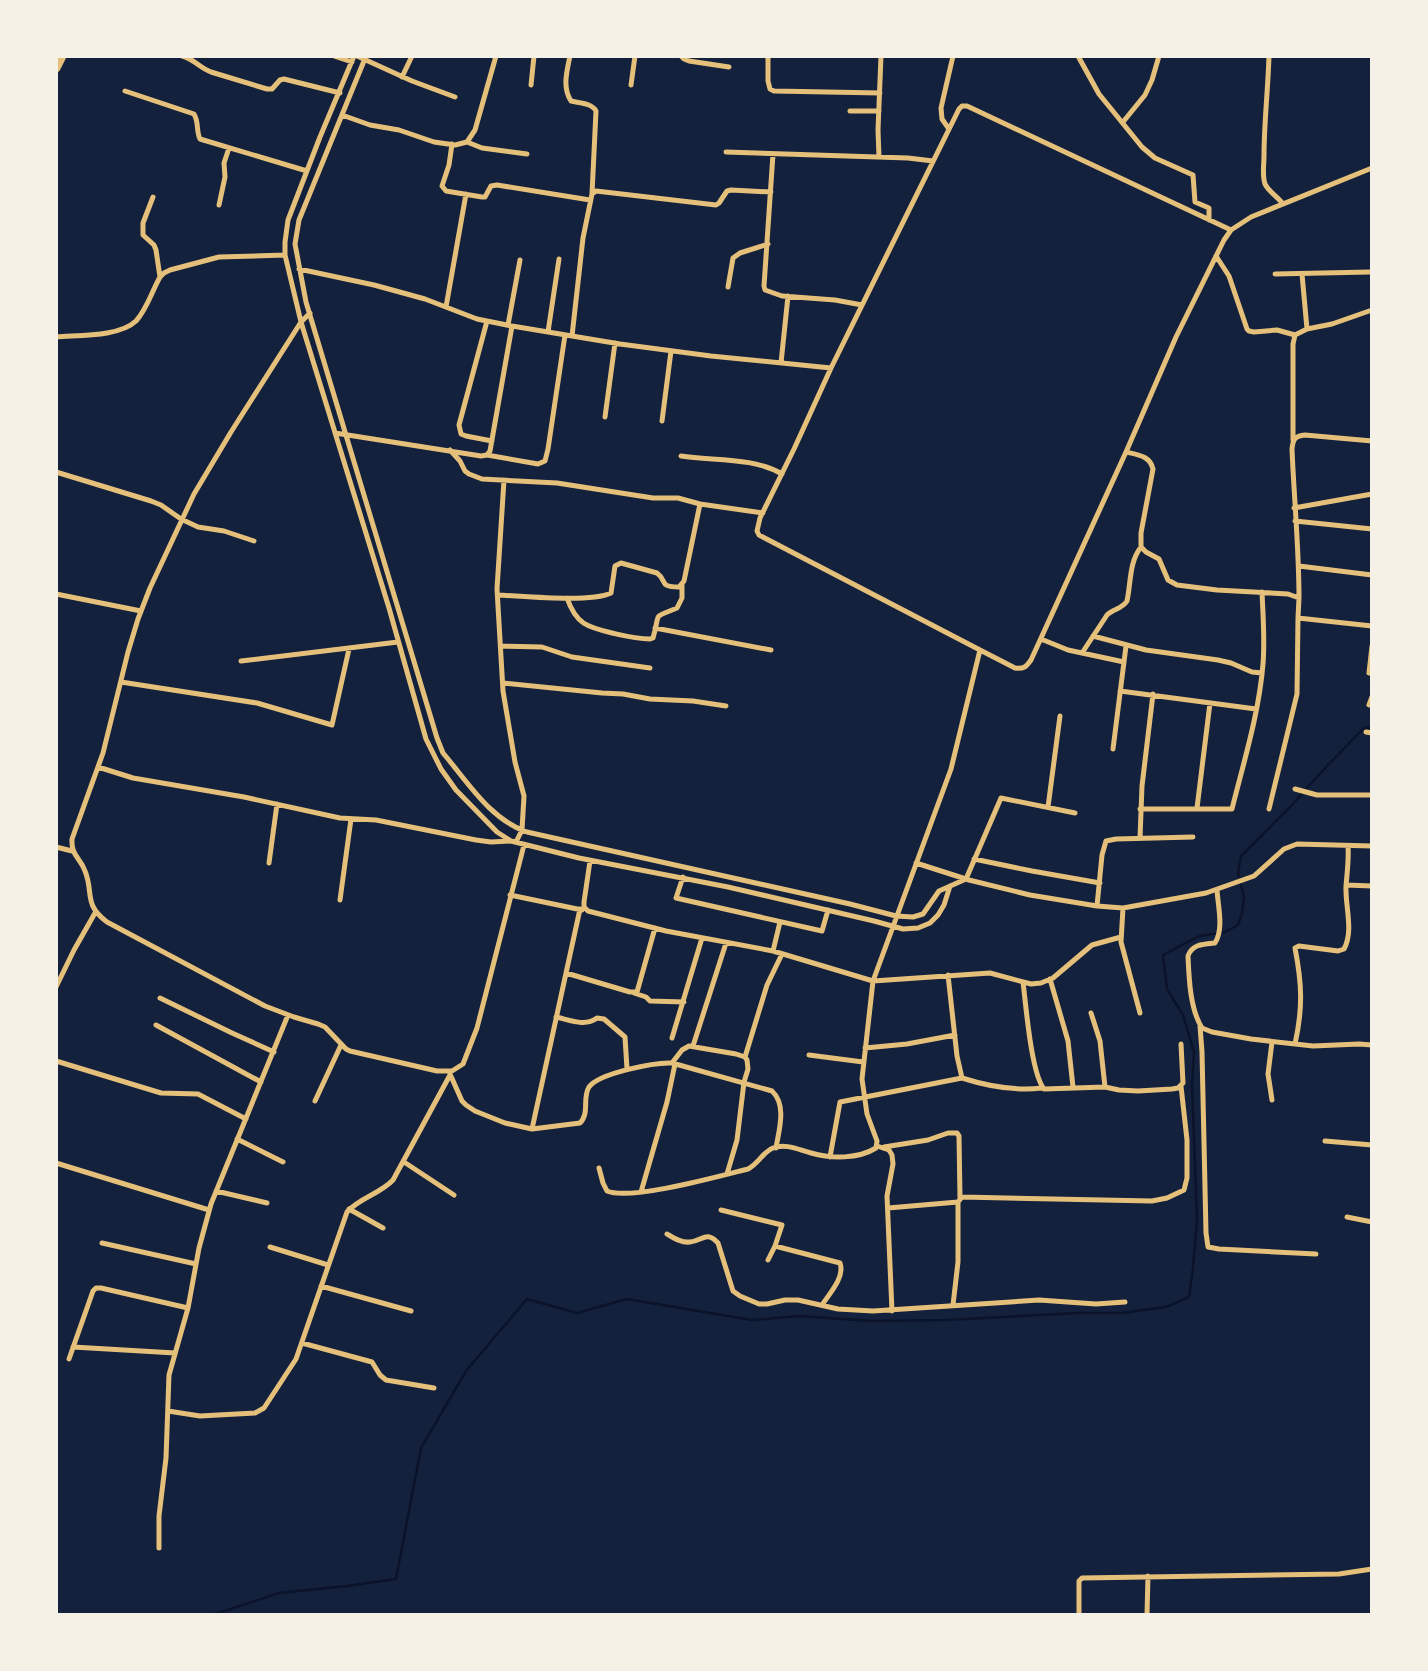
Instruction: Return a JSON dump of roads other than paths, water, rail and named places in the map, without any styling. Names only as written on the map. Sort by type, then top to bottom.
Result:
[{"type":"highway","points":[[56,68],[62,56]]},
{"type":"street","points":[[182,56],[192,59],[211,72],[267,89],[272,89],[284,79],[340,93]]},
{"type":"street","points":[[200,66],[203,56]]},
{"type":"street","points":[[334,56],[365,58],[402,77],[455,97]]},
{"type":"street","points":[[402,77],[412,56]]},
{"type":"street","points":[[342,115],[434,142],[461,145],[467,142],[475,130],[496,56]]},
{"type":"street","points":[[531,85],[534,56]]},
{"type":"street","points":[[335,433],[538,464],[545,461],[591,197],[596,111],[594,107],[570,102],[565,86],[570,56]]},
{"type":"street","points":[[631,85],[635,56]]},
{"type":"street","points":[[681,56],[689,61],[729,68]]},
{"type":"street","points":[[768,56],[768,81],[770,89],[774,91],[880,93]]},
{"type":"street","points":[[880,157],[881,56]]},
{"type":"street","points":[[949,129],[942,119],[942,108],[953,56]]},
{"type":"street","points":[[1078,56],[1099,94],[1142,147],[1155,158],[1193,175],[1195,202],[1209,208],[1209,220]]},
{"type":"street","points":[[1123,122],[1145,95],[1159,56]]},
{"type":"street","points":[[1269,56],[1264,178],[1267,188],[1283,204]]},
{"type":"street","points":[[354,58],[288,220],[285,255],[302,322],[428,744],[441,769],[462,797],[497,832],[524,845],[590,861],[683,877],[906,929],[930,923],[944,905],[950,886]]},
{"type":"street","points":[[365,58],[297,225],[295,244],[310,313],[438,741],[447,759],[496,814],[508,824],[522,830],[907,917],[923,914],[939,891],[966,879],[1001,798],[1075,813]]},
{"type":"street","points":[[125,91],[194,114],[200,139],[307,171]]},
{"type":"street","points":[[1231,230],[962,106],[831,368],[762,513],[757,531],[1015,668],[1026,667],[1176,337],[1231,230],[1251,217],[1372,168]]},
{"type":"street","points":[[850,111],[879,111]]},
{"type":"street","points":[[320,137],[331,142]]},
{"type":"street","points":[[467,142],[482,148],[527,154]]},
{"type":"street","points":[[452,145],[442,186],[446,191],[485,197],[492,186],[497,185],[591,197]]},
{"type":"street","points":[[219,205],[225,177],[224,163],[229,148]]},
{"type":"street","points":[[726,152],[916,158],[933,161]]},
{"type":"street","points":[[773,154],[765,290],[774,294],[862,305]]},
{"type":"street","points":[[591,197],[596,191],[602,191],[716,205],[727,191],[731,190],[771,192]]},
{"type":"street","points":[[446,307],[466,194]]},
{"type":"street","points":[[153,197],[142,229],[143,236],[156,250],[160,277]]},
{"type":"street","points":[[728,287],[733,258],[768,244]]},
{"type":"street","points":[[56,337],[111,332],[127,327],[136,321],[160,277],[170,270],[219,257],[285,255]]},
{"type":"street","points":[[1216,256],[1229,276],[1250,331],[1283,330],[1295,335],[1372,310]]},
{"type":"street","points":[[548,332],[559,259]]},
{"type":"street","points":[[487,455],[492,440],[520,260]]},
{"type":"street","points":[[289,270],[300,269],[374,285],[510,326],[671,351],[831,368]]},
{"type":"street","points":[[1275,274],[1370,272]]},
{"type":"street","points":[[1302,274],[1307,329]]},
{"type":"street","points":[[781,363],[788,296]]},
{"type":"street","points":[[310,313],[226,440],[194,494],[141,611],[98,767],[72,839],[72,851],[86,873],[95,913],[134,937],[265,1006],[325,1027],[350,1051],[449,1073],[463,1064],[477,1028],[524,845]]},
{"type":"street","points":[[487,321],[458,425],[461,434],[492,440]]},
{"type":"street","points":[[1269,809],[1297,694],[1298,566],[1292,449],[1295,335]]},
{"type":"street","points":[[605,418],[615,343]]},
{"type":"street","points":[[662,421],[671,351]]},
{"type":"street","points":[[1293,440],[1305,435],[1372,441]]},
{"type":"street","points":[[450,450],[465,471],[482,479],[548,482],[653,498],[678,498],[700,505],[762,513]]},
{"type":"street","points":[[1082,653],[1110,612],[1127,601],[1133,563],[1141,547],[1141,533],[1153,469],[1147,457],[1126,452]]},
{"type":"street","points":[[681,456],[748,463],[782,474]]},
{"type":"street","points":[[56,472],[151,501],[198,527],[224,531],[254,541]]},
{"type":"street","points":[[504,480],[497,570],[500,646],[504,700],[524,796],[522,830],[513,841]]},
{"type":"street","points":[[1294,508],[1372,494]]},
{"type":"street","points":[[567,598],[579,620],[592,628],[632,638],[653,638],[659,615],[677,608],[682,598],[682,585],[700,505]]},
{"type":"street","points":[[1295,521],[1372,529]]},
{"type":"street","points":[[1141,547],[1159,559],[1168,580],[1177,585],[1288,594],[1298,598]]},
{"type":"street","points":[[498,595],[567,598],[608,595],[612,589],[615,566],[621,563],[657,572],[666,585],[682,585]]},
{"type":"street","points":[[1298,566],[1372,575]]},
{"type":"street","points":[[1140,809],[1232,809],[1262,673],[1262,592]]},
{"type":"street","points":[[56,594],[141,611]]},
{"type":"street","points":[[389,608],[398,606]]},
{"type":"street","points":[[1298,618],[1372,626]]},
{"type":"street","points":[[655,628],[771,650]]},
{"type":"street","points":[[1093,636],[1126,646],[1218,660],[1262,673]]},
{"type":"street","points":[[1041,639],[1082,653],[1124,662]]},
{"type":"street","points":[[241,661],[398,642]]},
{"type":"street","points":[[500,646],[542,647],[572,657],[650,668]]},
{"type":"street","points":[[1113,750],[1126,646]]},
{"type":"street","points":[[1372,646],[1369,673],[1372,674]]},
{"type":"street","points":[[121,682],[257,703],[332,725],[349,649]]},
{"type":"street","points":[[892,1311],[888,1192],[893,1164],[891,1152],[881,1147],[867,1114],[862,1079],[873,981],[951,769],[980,650]]},
{"type":"street","points":[[503,683],[726,706]]},
{"type":"street","points":[[1120,691],[1256,709]]},
{"type":"street","points":[[1140,838],[1140,809],[1153,694]]},
{"type":"street","points":[[1369,705],[1372,697]]},
{"type":"street","points":[[1197,808],[1210,703]]},
{"type":"street","points":[[1048,807],[1060,716]]},
{"type":"street","points":[[428,744],[438,741]]},
{"type":"street","points":[[98,767],[133,778],[351,819],[376,820],[484,841],[513,841]]},
{"type":"street","points":[[1296,789],[1327,796],[1372,795]]},
{"type":"street","points":[[269,863],[277,804]]},
{"type":"street","points":[[340,900],[351,819]]},
{"type":"street","points":[[1097,906],[1106,841],[1192,837]]},
{"type":"street","points":[[916,863],[1030,895],[1123,908],[1217,890],[1254,876],[1291,845],[1305,843],[1372,846]]},
{"type":"street","points":[[1296,1044],[1301,1009],[1300,970],[1295,948],[1299,946],[1338,951],[1344,949],[1349,938],[1346,885],[1348,846]]},
{"type":"street","points":[[56,847],[72,851]]},
{"type":"street","points":[[974,859],[1100,883]]},
{"type":"street","points":[[588,911],[584,902],[590,861]]},
{"type":"street","points":[[683,877],[676,898],[822,932],[828,910]]},
{"type":"street","points":[[1346,885],[1372,886]]},
{"type":"street","points":[[1217,890],[1220,924],[1218,939],[1215,943],[1196,946],[1188,956],[1190,986],[1200,1025],[1208,1247],[1316,1254]]},
{"type":"street","points":[[510,895],[773,951],[873,981],[990,973],[1036,984],[1050,979],[1092,945],[1121,937]]},
{"type":"street","points":[[1123,908],[1121,937],[1140,1013]]},
{"type":"street","points":[[532,1129],[580,909]]},
{"type":"street","points":[[56,987],[95,913]]},
{"type":"street","points":[[773,951],[780,922]]},
{"type":"street","points":[[634,993],[639,989],[655,928]]},
{"type":"street","points":[[672,1038],[702,938]]},
{"type":"street","points":[[694,1046],[726,943]]},
{"type":"street","points":[[727,1174],[737,1139],[748,1065],[745,1057],[767,985],[782,954]]},
{"type":"street","points":[[566,973],[634,993],[650,1001],[684,1002]]},
{"type":"street","points":[[948,975],[954,1035],[962,1078]]},
{"type":"street","points":[[1050,979],[1068,1041],[1073,1087]]},
{"type":"street","points":[[1023,982],[1032,1052],[1042,1088]]},
{"type":"street","points":[[160,998],[274,1052]]},
{"type":"street","points":[[1091,1013],[1100,1041],[1105,1087]]},
{"type":"street","points":[[159,1548],[169,1375],[188,1308],[204,1227],[216,1191],[288,1015]]},
{"type":"street","points":[[556,1017],[585,1023],[591,1023],[597,1018],[604,1019],[625,1037],[627,1069]]},
{"type":"street","points":[[156,1025],[261,1082]]},
{"type":"street","points":[[1200,1025],[1206,1031],[1272,1042],[1313,1046],[1372,1045]]},
{"type":"street","points":[[865,1048],[907,1044],[954,1035]]},
{"type":"street","points":[[1272,1042],[1268,1074],[1272,1100]]},
{"type":"street","points":[[888,1208],[968,1197],[1152,1201],[1181,1193],[1186,1188],[1188,1170],[1181,1086],[1181,1044]]},
{"type":"street","points":[[315,1101],[341,1045]]},
{"type":"street","points":[[641,1192],[667,1102],[674,1064],[684,1048],[694,1046],[745,1057]]},
{"type":"street","points":[[809,1055],[863,1062]]},
{"type":"street","points":[[56,1061],[162,1093],[198,1094],[246,1119]]},
{"type":"street","points":[[449,1073],[462,1101],[470,1108],[505,1123],[532,1129],[583,1121],[588,1091],[599,1081],[627,1069],[662,1063],[674,1064],[766,1088],[776,1095],[780,1115],[776,1148]]},
{"type":"street","points":[[168,1411],[200,1416],[255,1413],[267,1404],[293,1364],[302,1343],[344,1217],[349,1209],[390,1185],[449,1073]]},
{"type":"street","points":[[830,1157],[840,1102],[962,1078],[984,1085],[1046,1090],[1105,1087],[1127,1091],[1172,1089],[1181,1086]]},
{"type":"street","points":[[599,1168],[603,1184],[609,1193],[641,1192],[748,1170],[767,1152],[776,1148],[793,1148],[830,1157],[847,1156],[957,1133],[958,1262],[953,1305]]},
{"type":"street","points":[[237,1139],[283,1162]]},
{"type":"street","points":[[1325,1141],[1372,1144]]},
{"type":"street","points":[[404,1162],[454,1195]]},
{"type":"street","points":[[56,1163],[209,1210]]},
{"type":"street","points":[[216,1191],[267,1203]]},
{"type":"street","points":[[349,1209],[383,1228]]},
{"type":"street","points":[[721,1210],[782,1226],[768,1260]]},
{"type":"street","points":[[1348,1217],[1372,1222]]},
{"type":"street","points":[[667,1234],[686,1242],[706,1236],[716,1240],[732,1289],[752,1302],[766,1304],[791,1300],[838,1309],[892,1311],[1039,1300],[1096,1304],[1125,1302]]},
{"type":"street","points":[[102,1243],[196,1264]]},
{"type":"street","points":[[775,1246],[841,1262],[839,1278],[822,1305]]},
{"type":"street","points":[[270,1247],[328,1265]]},
{"type":"street","points":[[321,1286],[411,1311]]},
{"type":"street","points":[[69,1359],[96,1289],[188,1308]]},
{"type":"street","points":[[302,1343],[372,1362],[386,1380],[434,1388]]},
{"type":"street","points":[[73,1346],[175,1353]]},
{"type":"street","points":[[1079,1615],[1081,1578],[1339,1574],[1372,1569]]},
{"type":"street","points":[[1147,1615],[1148,1576]]},
{"type":"waterway","points":[[212,1615],[279,1593],[396,1579],[421,1448],[466,1371],[527,1299],[577,1313],[627,1299],[752,1320],[800,1316],[871,1321],[1122,1313],[1166,1307],[1189,1297],[1197,1219],[1192,1084],[1194,1052],[1183,1015],[1167,989],[1163,955],[1199,936],[1225,932],[1238,925],[1244,897],[1238,873],[1241,856],[1364,728],[1372,728]]}]
